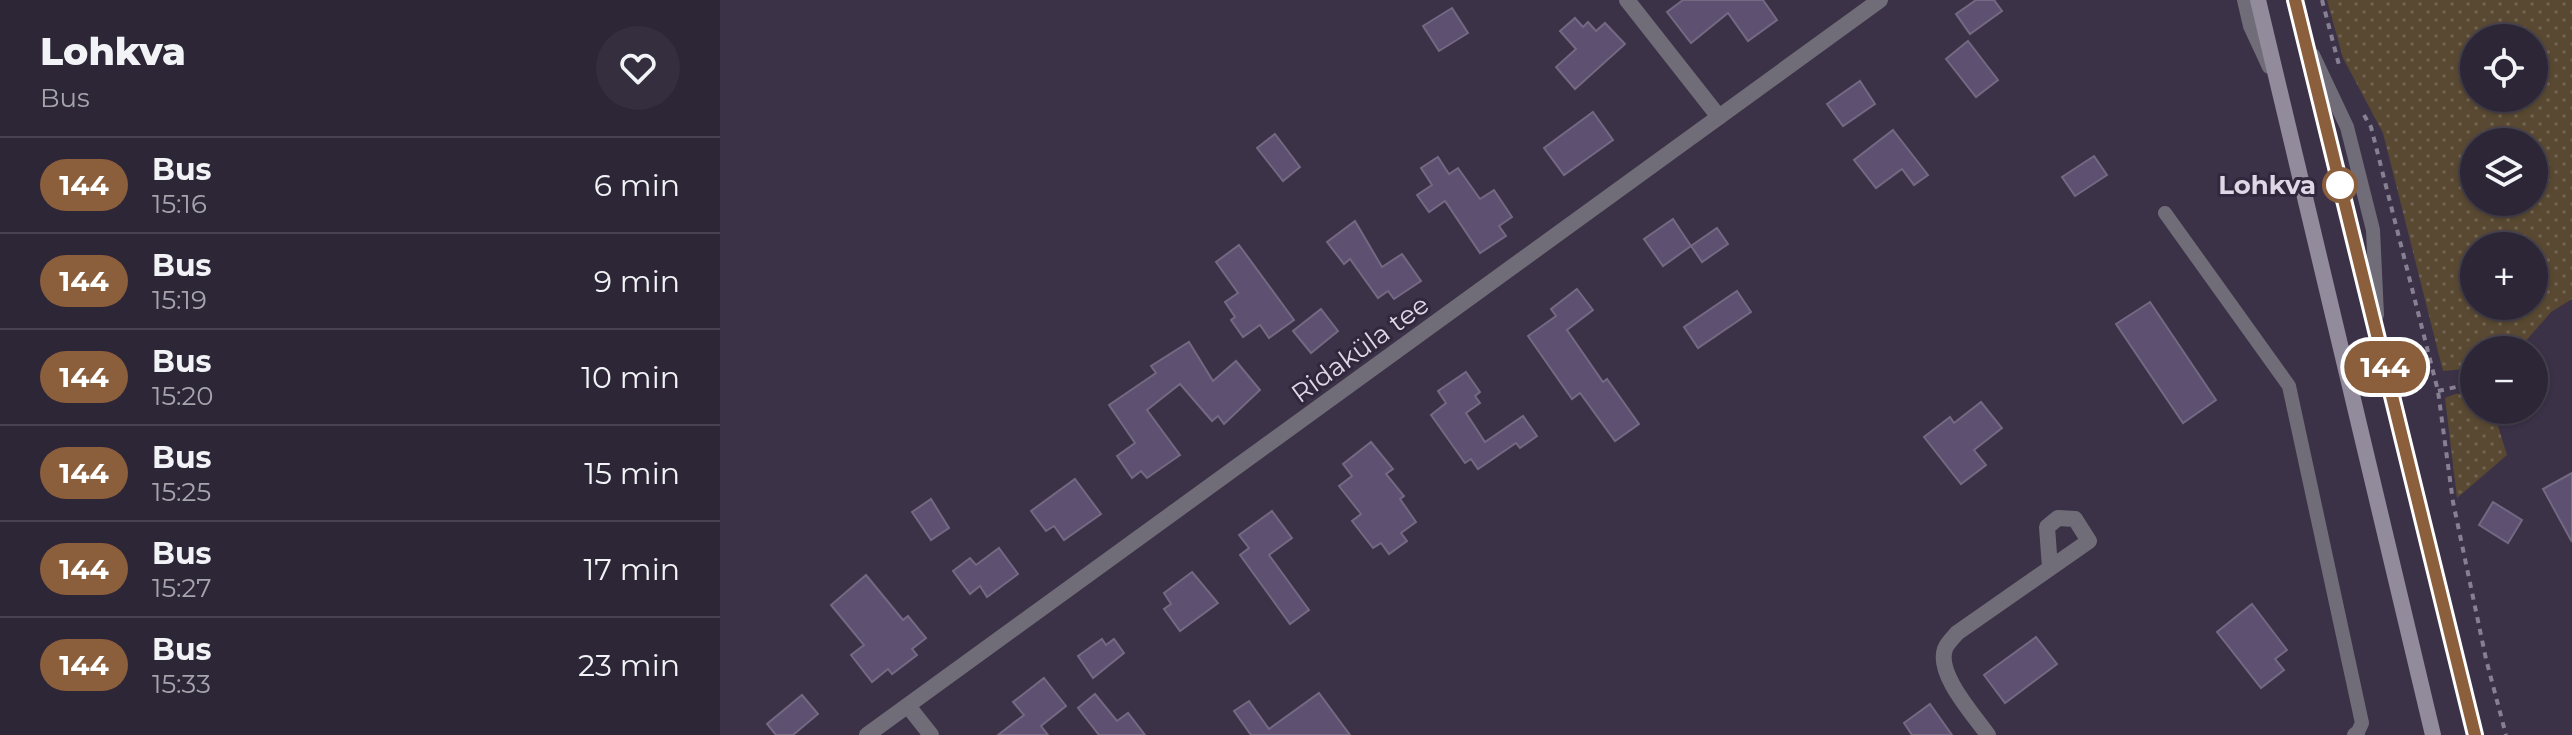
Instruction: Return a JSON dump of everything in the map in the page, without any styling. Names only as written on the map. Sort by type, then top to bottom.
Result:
[{"type":"main road","points":[[2258,0],[2433,735]]},
{"type":"main road","points":[[2295,0],[2475,735]]},
{"type":"street","points":[[1627,0],[1719,117]]},
{"type":"street","name":"Ridaküla tee","points":[[867,735],[1880,0]]},
{"type":"street","points":[[1988,735],[1944,667],[1945,648],[1957,633],[2050,568]]},
{"type":"street","points":[[908,706],[931,735]]},
{"type":"lane","points":[[2244,0],[2250,26],[2280,90]]},
{"type":"lane","points":[[2165,213],[2289,386],[2362,723],[2356,734]]},
{"type":"path","points":[[2322,0],[2341,72]]},
{"type":"path","points":[[2358,106],[2371,127],[2438,391],[2453,502],[2486,659],[2506,735]]},
{"type":"path","points":[[2438,391],[2460,386]]},
{"type":"shaded area","points":[[2327,0],[2572,0],[2572,299],[2548,315],[2548,232],[2460,232],[2460,320],[2544,320],[2530,336],[2460,336],[2460,369],[2443,371],[2383,133],[2343,58]]},
{"type":"shaded area","points":[[2460,394],[2460,424],[2497,424],[2507,455],[2457,498],[2445,398]]},
{"type":"building","points":[[1683,0],[1763,0],[1777,20],[1748,41],[1728,13],[1691,43],[1667,12]]},
{"type":"building","points":[[1976,0],[1994,0],[2002,11],[1970,34],[1956,14]]},
{"type":"building","points":[[1452,8],[1468,33],[1439,51],[1423,26]]},
{"type":"building","points":[[1575,18],[1583,27],[1588,22],[1596,31],[1605,23],[1625,44],[1575,89],[1556,67],[1576,49],[1560,31]]},
{"type":"building","points":[[1968,41],[1998,80],[1976,97],[1946,59]]},
{"type":"building","points":[[1860,81],[1875,104],[1843,126],[1827,104]]},
{"type":"building","points":[[1593,112],[1613,140],[1564,175],[1544,148]]},
{"type":"building","points":[[1893,130],[1928,175],[1914,185],[1902,169],[1876,188],[1854,160]]},
{"type":"building","points":[[1275,134],[1300,167],[1283,181],[1257,148]]},
{"type":"building","points":[[2094,156],[2107,175],[2075,196],[2062,177]]},
{"type":"building","points":[[1438,157],[1449,174],[1458,168],[1480,199],[1494,190],[1512,217],[1499,226],[1506,236],[1480,253],[1445,201],[1429,212],[1417,195],[1432,185],[1421,168]]},
{"type":"building","points":[[1673,219],[1691,246],[1663,266],[1644,239]]},
{"type":"building","points":[[1355,221],[1382,267],[1402,254],[1421,281],[1394,299],[1388,291],[1378,298],[1350,259],[1344,264],[1327,242]]},
{"type":"building","points":[[1717,228],[1728,244],[1702,262],[1691,246]]},
{"type":"building","points":[[1239,245],[1294,320],[1269,338],[1260,325],[1243,337],[1231,320],[1235,317],[1225,302],[1238,293],[1216,262]]},
{"type":"building","points":[[1577,289],[1593,310],[1567,330],[1603,382],[1607,379],[1639,424],[1615,441],[1580,393],[1572,399],[1528,336],[1556,316],[1551,309]]},
{"type":"building","points":[[1737,291],[1751,312],[1698,348],[1684,327]]},
{"type":"building","points":[[2150,302],[2216,400],[2183,423],[2116,324]]},
{"type":"building","points":[[1321,309],[1338,331],[1311,353],[1293,331]]},
{"type":"building","points":[[1189,342],[1213,381],[1236,361],[1260,390],[1224,424],[1218,416],[1212,421],[1180,384],[1147,410],[1180,455],[1147,478],[1141,471],[1132,478],[1117,456],[1135,443],[1109,405],[1156,373],[1151,366]]},
{"type":"building","points":[[1466,372],[1480,392],[1475,396],[1480,403],[1466,413],[1485,442],[1523,416],[1537,436],[1520,448],[1516,443],[1478,469],[1471,459],[1465,463],[1431,415],[1446,403],[1438,391]]},
{"type":"building","points":[[1981,402],[2002,428],[1974,450],[1986,465],[1961,484],[1924,437],[1950,417],[1954,423]]},
{"type":"building","points":[[1371,442],[1393,469],[1386,474],[1404,496],[1400,499],[1416,522],[1401,533],[1407,541],[1389,554],[1381,543],[1373,548],[1352,521],[1361,514],[1339,486],[1352,476],[1343,464]]},
{"type":"building","points":[[2572,473],[2572,542],[2543,489]]},
{"type":"building","points":[[1075,479],[1101,514],[1064,540],[1054,526],[1046,531],[1031,511]]},
{"type":"building","points":[[931,499],[949,528],[931,540],[912,512]]},
{"type":"building","points":[[2493,502],[2522,520],[2508,543],[2479,525]]},
{"type":"building","points":[[1272,511],[1292,538],[1269,555],[1309,610],[1290,624],[1240,555],[1249,548],[1239,535]]},
{"type":"building","points":[[999,548],[1018,574],[987,597],[980,586],[970,594],[953,571],[970,558],[976,565]]},
{"type":"building","points":[[1192,572],[1218,603],[1180,631],[1164,609],[1171,604],[1164,593]]},
{"type":"building","points":[[866,575],[903,620],[908,616],[926,638],[912,649],[917,655],[892,674],[888,669],[872,682],[851,655],[864,645],[831,605]]},
{"type":"building","points":[[2252,604],[2287,650],[2275,659],[2284,670],[2261,688],[2217,632]]},
{"type":"building","points":[[2036,637],[2057,664],[2005,703],[1984,675]]},
{"type":"building","points":[[1102,639],[1106,645],[1114,639],[1124,653],[1093,678],[1078,656]]},
{"type":"building","points":[[1044,678],[1066,706],[1041,726],[1048,735],[998,735],[1024,715],[1013,702]]},
{"type":"building","points":[[1319,693],[1350,735],[1251,735],[1234,711],[1249,701],[1269,729]]},
{"type":"building","points":[[1095,694],[1117,721],[1128,713],[1145,735],[1099,735],[1078,708]]},
{"type":"building","points":[[802,695],[818,714],[793,735],[776,735],[767,724]]},
{"type":"building","points":[[1930,704],[1952,735],[1912,735],[1904,723]]},
{"type":"bus line","name":"144","points":[[2295,0],[2475,735]]},
{"type":"place","name":"Lohkva","points":[[2340,185]]}]
